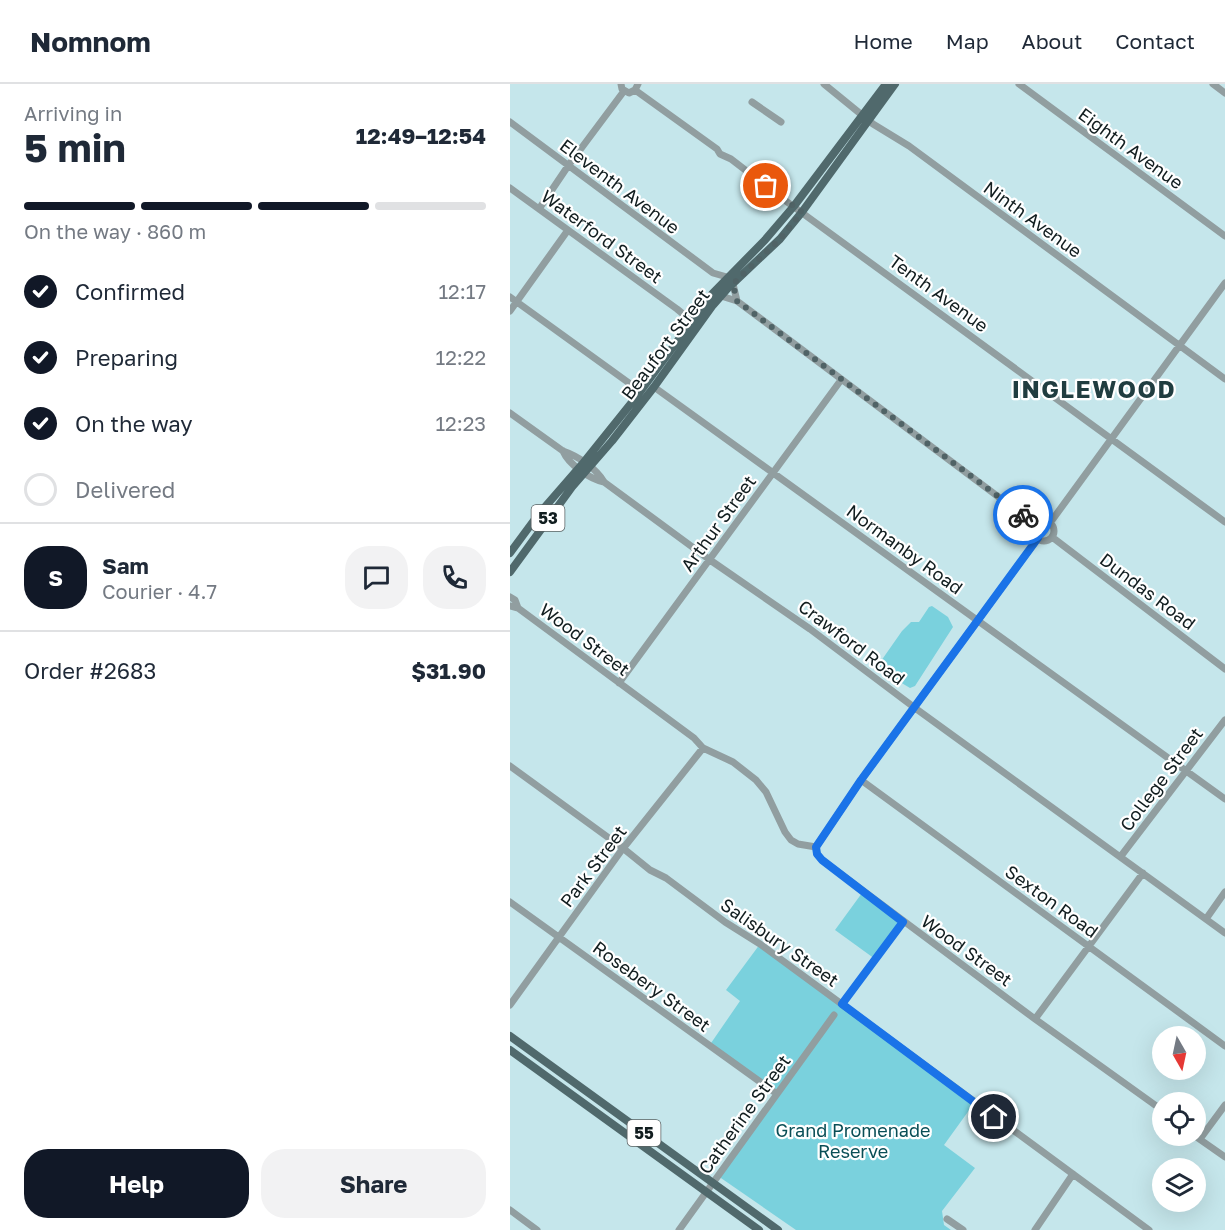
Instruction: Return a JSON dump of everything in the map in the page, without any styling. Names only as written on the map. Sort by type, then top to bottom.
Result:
[{"type":"main road","name":"Beaufort Street","points":[[730,280],[780,239],[802,212],[886,84]]},
{"type":"main road","name":"Beaufort Street","points":[[510,553],[514,544],[538,515],[584,468],[650,386],[720,292],[895,84]]},
{"type":"main road","name":"Beaufort Street","points":[[694,324],[699,311],[720,292]]},
{"type":"main road","name":"Beaufort Street","points":[[510,572],[637,396],[650,386]]},
{"type":"main road","name":"55","points":[[510,1036],[778,1230]]},
{"type":"main road","name":"55","points":[[510,1050],[759,1230]]},
{"type":"street","name":"Ninth Avenue","points":[[824,84],[865,117],[909,146],[1225,379]]},
{"type":"street","name":"Eighth Avenue","points":[[1019,84],[1225,236]]},
{"type":"street","points":[[1213,84],[1225,93]]},
{"type":"street","points":[[539,209],[622,88],[629,93],[637,87]]},
{"type":"street","name":"Tenth Avenue","points":[[637,87],[717,149],[720,154],[732,159],[1225,522]]},
{"type":"street","points":[[753,102],[781,123]]},
{"type":"street","name":"Eleventh Avenue","points":[[510,122],[714,273],[730,280]]},
{"type":"street","name":"Waterford Street","points":[[510,188],[677,309],[694,324]]},
{"type":"street","points":[[510,311],[513,299],[568,230]]},
{"type":"street","points":[[714,273],[720,292],[737,301],[1036,525]]},
{"type":"street","points":[[730,280],[737,301]]},
{"type":"street","points":[[1050,523],[1225,283]]},
{"type":"street","points":[[513,299],[628,383],[637,396]]},
{"type":"street","points":[[677,309],[687,312],[699,311]]},
{"type":"street","name":"Arthur Street","points":[[619,683],[841,380]]},
{"type":"street","points":[[628,383],[650,386]]},
{"type":"street","name":"Normanby Road","points":[[650,386],[1225,799]]},
{"type":"street","name":"Crawford Road","points":[[510,413],[563,451],[571,454],[584,468],[600,475],[604,482],[710,560],[810,629],[1225,933]]},
{"type":"street","points":[[1041,521],[1050,523],[1054,529],[1052,537],[1045,541],[1038,538],[1035,532],[1036,525],[1041,521]]},
{"type":"street","name":"Dundas Road","points":[[1052,537],[1225,669]]},
{"type":"street","points":[[816,847],[861,780],[1038,538]]},
{"type":"street","name":"Wood Street","points":[[510,597],[514,600],[514,607],[694,738],[703,748],[733,762],[756,780],[766,792],[787,836],[798,844],[816,847],[817,854],[822,860],[903,922],[1152,1103]]},
{"type":"street","name":"College Street","points":[[1121,856],[1225,720]]},
{"type":"street","name":"Park Street","points":[[510,1005],[624,849],[703,748]]},
{"type":"street","name":"Salisbury Street","points":[[510,766],[650,870],[666,878],[696,902],[760,944],[1149,1230]]},
{"type":"street","name":"Sexton Road","points":[[861,780],[1225,1046]]},
{"type":"street","points":[[1035,1019],[1143,873]]},
{"type":"street","points":[[1206,919],[1225,892]]},
{"type":"street","name":"Rosebery Street","points":[[510,902],[777,1094]]},
{"type":"street","points":[[842,1004],[903,922]]},
{"type":"street","name":"Catherine Street","points":[[679,1230],[834,1015]]},
{"type":"street","points":[[1206,1128],[1225,1105]]},
{"type":"street","points":[[1206,1143],[1225,1157]]},
{"type":"street","points":[[1035,1230],[1073,1174]]},
{"type":"street","points":[[510,1210],[537,1230]]},
{"type":"street","points":[[947,1219],[963,1230]]},
{"type":"green space","points":[[932,606],[948,617],[953,627],[915,686],[910,688],[885,673],[880,667],[881,661],[902,631],[911,622],[919,622]]},
{"type":"green space","points":[[862,893],[903,922],[875,959],[835,930]]},
{"type":"green space","name":"Grand Promenade Reserve","points":[[760,944],[975,1102],[944,1145],[975,1168],[942,1211],[944,1225],[951,1230],[796,1230],[718,1176],[777,1094],[709,1046],[740,1001],[726,990]]},
{"type":"way so far","points":[[766,186],[802,212],[780,239],[733,284],[737,301],[1023,515]]},
{"type":"district","name":"INGLEWOOD","points":[[1094,388]]},
{"type":"route","points":[[994,1117],[842,1004],[903,922],[822,860],[817,854],[816,847],[861,780],[1038,538],[1035,532],[1036,525],[1023,515]]}]
